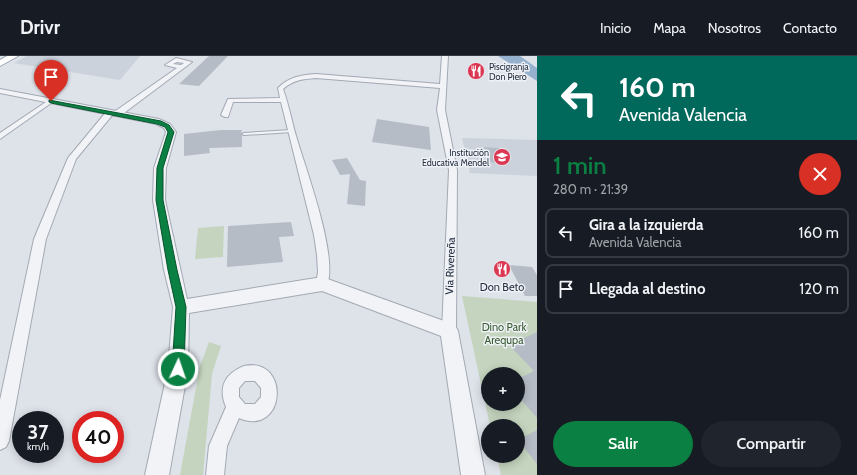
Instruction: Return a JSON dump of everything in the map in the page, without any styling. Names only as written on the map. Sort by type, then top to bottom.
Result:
[{"type":"main road","points":[[0,63],[14,56]]},
{"type":"street","name":"Via Rivereña","points":[[445,56],[441,110],[453,170],[449,331],[473,475]]},
{"type":"street","points":[[0,441],[40,239],[72,158],[113,113],[182,67]]},
{"type":"street","points":[[322,284],[324,277],[320,234],[280,89],[287,81],[301,77],[316,76],[443,86]]},
{"type":"street","points":[[0,91],[159,122],[167,126],[171,132],[160,168],[160,200],[172,270],[181,307],[178,369],[157,475]]},
{"type":"street","points":[[225,115],[230,100],[284,100]]},
{"type":"street","points":[[0,137],[51,101]]},
{"type":"street","points":[[181,307],[322,284],[449,331]]},
{"type":"street","points":[[215,475],[218,446],[235,406]]},
{"type":"lane","points":[[244,134],[291,131]]},
{"type":"shaded area","points":[[27,56],[140,56],[120,80],[14,63]]},
{"type":"shaded area","name":"Institución Educativa Mendel","points":[[462,138],[537,140],[537,176],[470,173]]},
{"type":"green space","points":[[224,226],[223,257],[195,259],[198,228]]},
{"type":"green space","name":"Dino Park Arequpa","points":[[462,296],[537,302],[537,475],[501,475],[498,463],[525,463],[525,419],[488,419],[487,411],[525,411],[525,367],[481,367],[481,384]]},
{"type":"green space","points":[[209,342],[221,346],[212,374],[203,475],[180,475],[200,366]]},
{"type":"water","points":[[498,56],[520,56],[537,68],[537,81]]},
{"type":"building","points":[[209,56],[228,56],[199,86],[179,84]]},
{"type":"building","points":[[377,119],[429,127],[431,150],[372,142]]},
{"type":"building","points":[[221,130],[242,130],[242,147],[209,148],[210,153],[184,156],[184,134]]},
{"type":"building","points":[[480,147],[500,148],[503,159],[493,163],[486,158]]},
{"type":"building","points":[[347,158],[360,180],[366,181],[365,206],[347,204],[350,174],[340,175],[332,160]]},
{"type":"building","points":[[291,222],[294,236],[279,237],[283,262],[227,267],[228,226]]},
{"type":"building","points":[[509,265],[532,267],[537,275],[537,296],[525,296]]},
{"type":"building","points":[[537,332],[537,418],[525,404],[525,376],[534,371],[509,345]]},
{"type":"building","points":[[537,430],[537,464],[525,449],[525,436]]},
{"type":"place","name":"Piscigranja Don Piero","points":[[476,71]]},
{"type":"place","name":"Institución Educativa Mendel","points":[[502,157]]},
{"type":"place","name":"Don Beto","points":[[502,269]]},
{"type":"route","points":[[51,101],[159,122],[167,126],[171,132],[160,168],[160,200],[172,270],[181,307],[178,369]]}]
